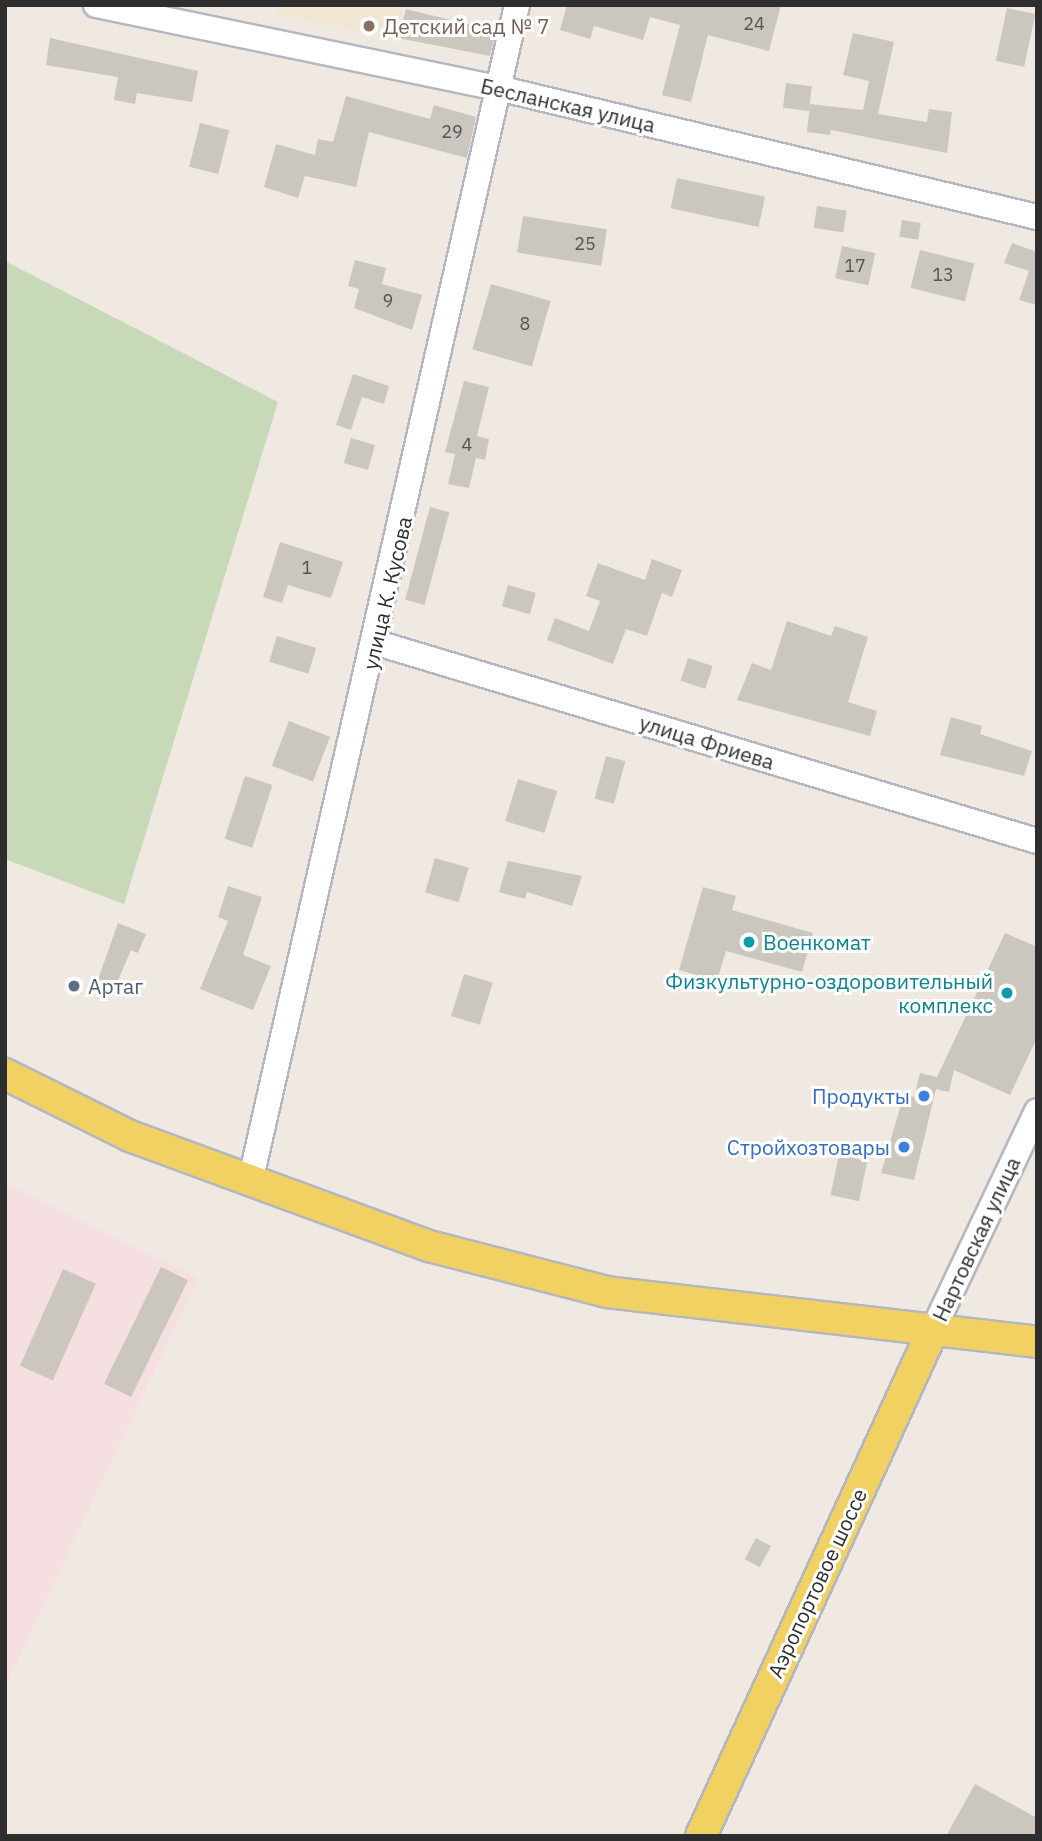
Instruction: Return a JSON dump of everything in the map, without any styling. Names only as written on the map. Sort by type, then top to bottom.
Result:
[{"type":"main road","points":[[5,1074],[130,1136],[251,1178],[429,1246],[607,1292],[1037,1342]]},
{"type":"main road","name":"Аэропортовое шоссе","points":[[701,1836],[933,1329]]},
{"type":"street","name":"Бесланская улица","points":[[96,5],[498,88],[1037,216]]},
{"type":"street","name":"улица К. Кусова","points":[[251,1178],[377,643],[517,5]]},
{"type":"street","name":"улица Фриева","points":[[377,643],[1037,841]]},
{"type":"street","name":"Нартовская улица","points":[[933,1329],[1037,1111]]},
{"type":"shaded area","name":"Детский сад № 7","points":[[277,5],[403,5],[398,38],[276,14]]},
{"type":"shaded area","points":[[5,1183],[198,1278],[5,1687]]},
{"type":"green space","points":[[5,261],[278,402],[124,904],[5,859]]},
{"type":"building","points":[[567,5],[781,5],[769,51],[708,35],[691,102],[662,95],[680,25],[650,17],[643,40],[594,26],[590,39],[560,30]]},
{"type":"building","points":[[1007,8],[1035,14],[1024,67],[996,61]]},
{"type":"building","points":[[406,9],[496,31],[490,56],[398,38]]},
{"type":"building","points":[[853,33],[894,42],[878,114],[927,122],[929,109],[952,112],[947,153],[831,130],[830,135],[807,132],[810,104],[863,110],[869,81],[843,75]]},
{"type":"building","points":[[50,38],[198,71],[192,102],[137,93],[135,104],[114,100],[118,77],[46,65]]},
{"type":"building","points":[[786,83],[812,86],[809,111],[783,108]]},
{"type":"building","points":[[346,96],[430,119],[434,105],[476,117],[467,158],[369,132],[356,187],[305,176],[298,198],[264,187],[276,144],[315,155],[318,139],[333,142]]},
{"type":"building","points":[[200,123],[229,130],[218,174],[189,167]]},
{"type":"building","points":[[677,178],[765,197],[759,227],[671,208]]},
{"type":"building","points":[[817,206],[847,211],[843,232],[814,228]]},
{"type":"building","points":[[523,216],[607,229],[601,266],[517,253]]},
{"type":"building","points":[[902,220],[921,223],[918,240],[899,237]]},
{"type":"building","points":[[1012,243],[1037,252],[1037,305],[1019,300],[1029,271],[1004,263]]},
{"type":"building","points":[[842,246],[875,253],[868,285],[835,278]]},
{"type":"building","points":[[920,250],[974,264],[965,301],[911,288]]},
{"type":"building","points":[[355,260],[386,268],[382,284],[422,295],[412,330],[354,308],[359,289],[348,286]]},
{"type":"building","points":[[491,284],[551,301],[532,366],[472,349]]},
{"type":"building","points":[[353,374],[389,386],[384,404],[362,397],[351,430],[336,425]]},
{"type":"building","points":[[464,381],[489,387],[477,436],[489,439],[485,460],[476,458],[469,488],[448,484],[455,454],[445,452]]},
{"type":"building","points":[[351,438],[375,445],[368,470],[344,463]]},
{"type":"building","points":[[430,507],[449,512],[424,605],[405,600]]},
{"type":"building","points":[[280,542],[343,562],[331,598],[288,585],[282,603],[263,597]]},
{"type":"building","points":[[652,559],[682,570],[672,597],[662,593],[647,636],[626,629],[613,664],[547,640],[555,618],[589,631],[600,601],[586,596],[598,563],[645,580]]},
{"type":"building","points":[[508,585],[536,593],[530,614],[502,606]]},
{"type":"building","points":[[787,621],[831,636],[835,626],[868,637],[848,702],[877,711],[870,736],[737,700],[752,663],[771,670]]},
{"type":"building","points":[[277,636],[316,648],[308,674],[269,662]]},
{"type":"building","points":[[688,658],[713,666],[705,689],[681,681]]},
{"type":"building","points":[[951,717],[982,726],[980,734],[1032,751],[1024,776],[940,755]]},
{"type":"building","points":[[289,721],[330,737],[313,782],[272,766]]},
{"type":"building","points":[[606,756],[625,761],[614,804],[595,799]]},
{"type":"building","points":[[245,776],[273,785],[252,848],[225,839]]},
{"type":"building","points":[[518,779],[557,791],[544,833],[505,821]]},
{"type":"building","points":[[435,858],[469,868],[459,902],[425,893]]},
{"type":"building","points":[[508,861],[582,876],[572,906],[527,892],[525,899],[499,892]]},
{"type":"building","points":[[228,886],[262,897],[243,955],[271,966],[253,1010],[200,989],[228,921],[218,917]]},
{"type":"building","name":"Военкомат","points":[[703,887],[736,896],[732,910],[813,933],[802,972],[726,951],[717,981],[679,970]]},
{"type":"building","points":[[118,923],[146,934],[138,953],[131,950],[113,992],[96,985]]},
{"type":"building","name":"Физкультурно-оздоровительный комплекс","points":[[1005,933],[1037,947],[1037,1038],[1010,1095],[954,1070],[949,1092],[936,1089],[914,1180],[881,1173],[904,1094],[914,1097],[920,1073],[937,1077]]},
{"type":"building","points":[[464,974],[493,983],[480,1025],[451,1016]]},
{"type":"building","points":[[839,1155],[867,1161],[859,1201],[830,1195]]},
{"type":"building","points":[[161,1267],[188,1280],[131,1397],[104,1384]]},
{"type":"building","points":[[63,1269],[96,1284],[53,1380],[20,1366]]},
{"type":"building","points":[[756,1538],[771,1546],[760,1567],[745,1559]]},
{"type":"building","points":[[975,1784],[1037,1818],[1037,1836],[946,1836]]},
{"type":"place","name":"Детский сад № 7","points":[[369,26]]},
{"type":"place","name":"Военкомат","points":[[749,942]]},
{"type":"place","name":"Артаг","points":[[74,986]]},
{"type":"place","name":"Физкультурно-оздоровительный комплекс","points":[[1007,993]]},
{"type":"place","name":"Продукты","points":[[924,1096]]},
{"type":"place","name":"Стройхозтовары","points":[[904,1147]]}]
